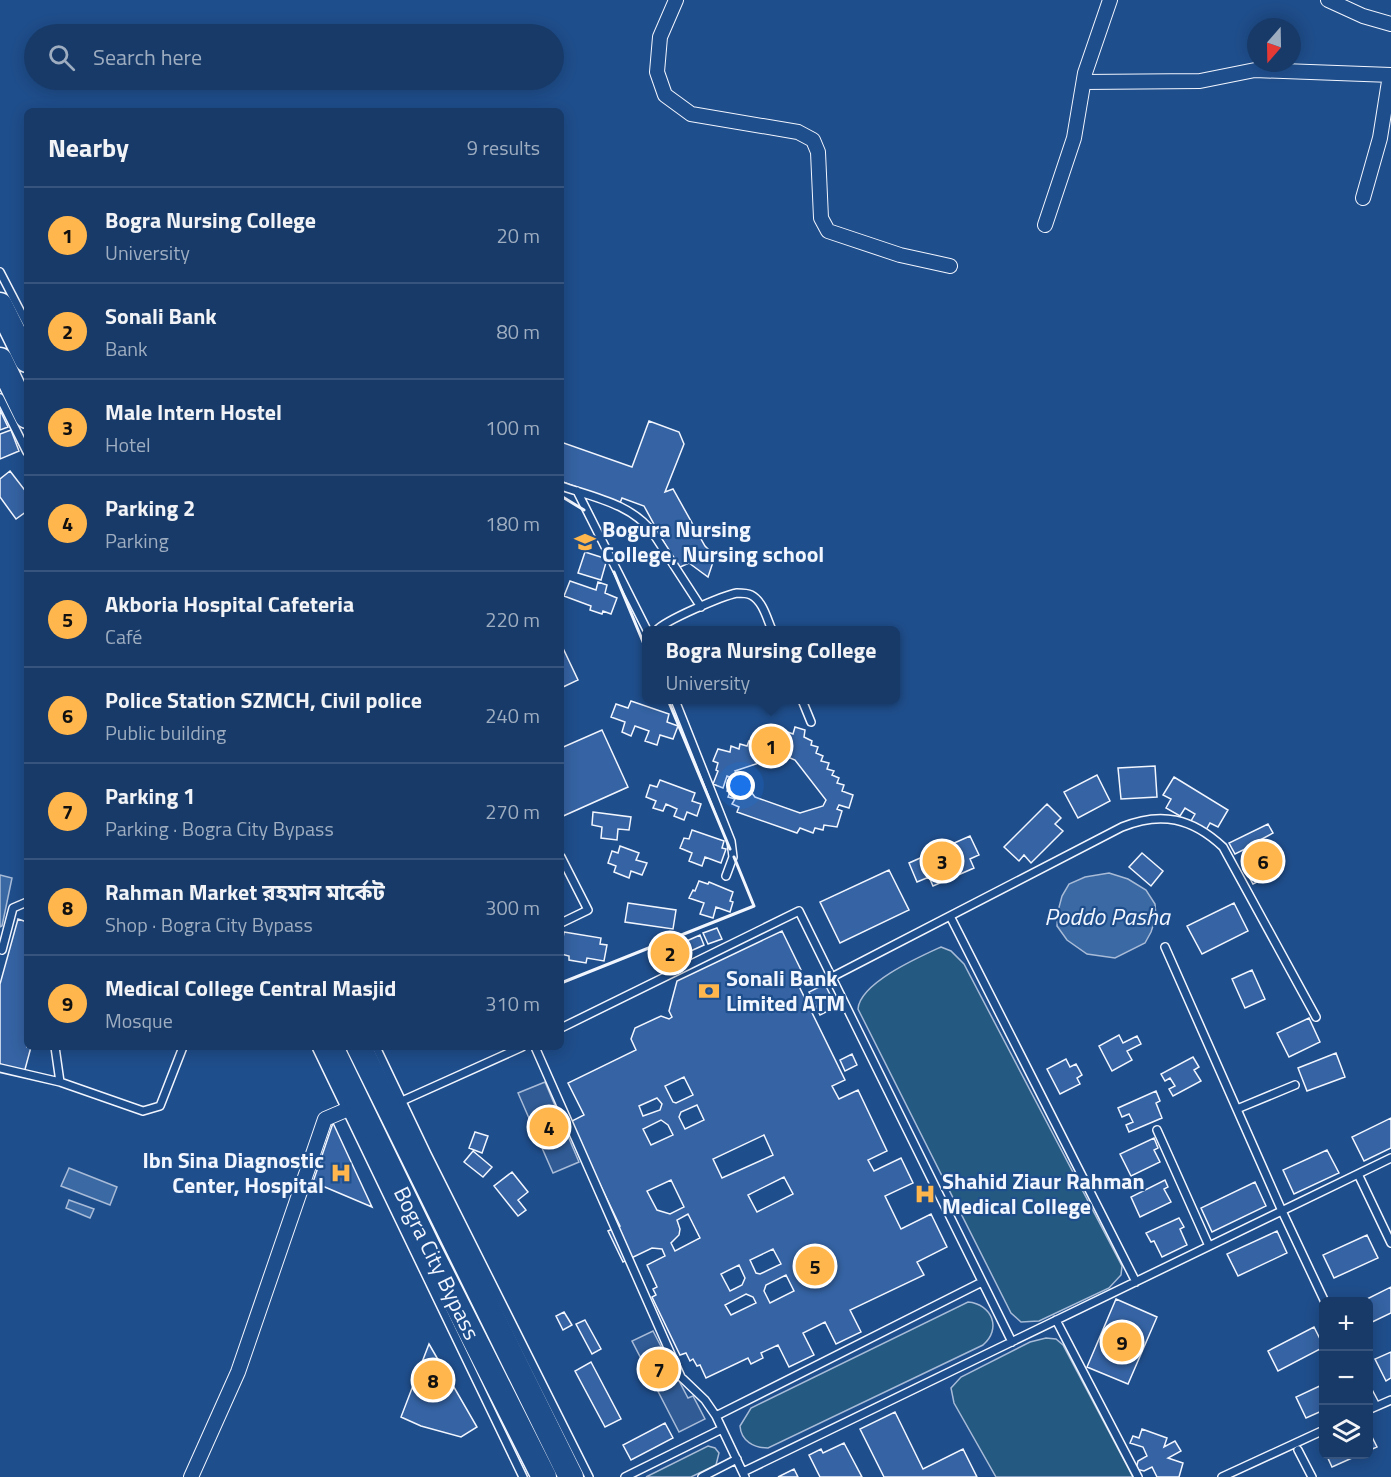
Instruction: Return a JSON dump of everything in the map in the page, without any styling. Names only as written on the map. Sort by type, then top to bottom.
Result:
[{"type":"highway","points":[[0,305],[24,354]]},
{"type":"highway","points":[[0,360],[24,410]]},
{"type":"highway","name":"Bogra City Bypass","points":[[333,1050],[428,1247],[544,1477]]},
{"type":"highway","name":"Bogra City Bypass","points":[[360,1050],[571,1477]]},
{"type":"street","points":[[676,0],[660,38],[657,72],[665,95],[691,114],[798,132],[813,140],[818,152],[821,218],[828,231],[900,255],[950,266]]},
{"type":"street","points":[[1045,225],[1074,138],[1084,82],[1110,0]]},
{"type":"street","points":[[1329,0],[1363,16],[1391,24]]},
{"type":"street","points":[[1084,82],[1200,81],[1255,70],[1390,75],[1380,138],[1364,198]]},
{"type":"street","points":[[191,1477],[238,1372],[325,1119],[346,1110]]},
{"type":"lane","points":[[0,272],[24,318]]},
{"type":"lane","points":[[0,398],[24,446]]},
{"type":"lane","points":[[564,487],[624,508],[644,522],[701,608]]},
{"type":"lane","points":[[577,491],[645,626]]},
{"type":"lane","points":[[662,626],[669,621],[735,594],[747,593],[760,604],[770,626]]},
{"type":"lane","points":[[677,704],[732,844],[732,862],[726,876]]},
{"type":"lane","points":[[804,704],[812,722]]},
{"type":"lane","points":[[832,977],[1122,827],[1151,818],[1175,820],[1207,834],[1224,847],[1316,1017]]},
{"type":"lane","points":[[564,863],[588,910],[564,922]]},
{"type":"lane","points":[[0,958],[13,908],[24,903]]},
{"type":"lane","points":[[564,1027],[799,911],[1012,1342]]},
{"type":"lane","points":[[950,916],[1136,1282]]},
{"type":"lane","points":[[1165,947],[1323,1297]]},
{"type":"lane","points":[[55,1050],[60,1082]]},
{"type":"lane","points":[[0,1068],[60,1082],[143,1111],[160,1106],[182,1050]]},
{"type":"lane","points":[[317,1050],[523,1477]]},
{"type":"lane","points":[[377,1050],[589,1477]]},
{"type":"lane","points":[[402,1101],[515,1050]]},
{"type":"lane","points":[[536,1050],[681,1377],[705,1400],[716,1416],[744,1474],[1391,1158]]},
{"type":"lane","points":[[1237,1109],[1296,1085]]},
{"type":"lane","points":[[1158,1130],[1209,1246]]},
{"type":"lane","points":[[1358,1174],[1391,1243]]},
{"type":"lane","points":[[716,1416],[982,1282]]},
{"type":"lane","points":[[1056,1320],[1138,1477]]},
{"type":"lane","points":[[1373,1408],[1391,1400]]},
{"type":"lane","points":[[626,1477],[722,1428]]},
{"type":"lane","points":[[1222,1477],[1319,1432]]},
{"type":"lane","points":[[1298,1450],[1312,1477]]},
{"type":"lane","points":[[702,1477],[737,1459]]},
{"type":"shaded area","points":[[941,947],[951,951],[964,964],[1122,1266],[1121,1275],[1109,1288],[1039,1321],[1021,1322],[1011,1313],[858,1009],[861,999],[879,981],[906,964]]},
{"type":"shaded area","points":[[545,1082],[579,1162],[553,1173],[518,1093]]},
{"type":"shaded area","points":[[968,1302],[983,1307],[992,1318],[992,1332],[983,1345],[768,1448],[753,1445],[743,1436],[740,1426],[751,1408]]},
{"type":"shaded area","points":[[653,1331],[688,1398],[693,1396],[705,1419],[679,1432],[632,1341]]},
{"type":"shaded area","points":[[1046,1338],[1056,1339],[1063,1345],[1133,1477],[996,1477],[954,1403],[951,1388],[961,1377],[1030,1342]]},
{"type":"shaded area","points":[[708,1446],[715,1448],[719,1453],[716,1465],[691,1477],[646,1477]]},
{"type":"water","name":"Poddo Pasha","points":[[1109,873],[1128,879],[1146,890],[1155,904],[1156,917],[1145,943],[1115,958],[1087,954],[1067,940],[1057,926],[1062,896],[1069,884],[1085,877]]},
{"type":"water","points":[[0,875],[12,878],[0,927]]},
{"type":"water","points":[[69,1168],[117,1187],[110,1205],[61,1186]]},
{"type":"water","points":[[69,1200],[94,1209],[90,1218],[66,1208]]},
{"type":"building","points":[[0,410],[8,427],[0,430]]},
{"type":"building","points":[[649,421],[679,432],[684,444],[665,492],[673,489],[705,546],[715,556],[708,577],[689,563],[678,568],[644,506],[622,498],[620,503],[564,482],[564,443],[632,467]]},
{"type":"building","points":[[11,430],[19,451],[0,459],[0,434]]},
{"type":"building","points":[[10,471],[24,489],[24,513],[16,519],[0,497],[0,479]]},
{"type":"building","points":[[585,552],[607,559],[601,580],[578,573]]},
{"type":"building","points":[[570,581],[596,590],[598,582],[607,585],[605,593],[617,598],[611,614],[590,610],[591,606],[564,596]]},
{"type":"building","points":[[564,650],[578,680],[564,687]]},
{"type":"building","points":[[631,701],[669,714],[667,722],[678,726],[673,739],[660,735],[657,745],[645,741],[649,731],[635,726],[631,736],[622,732],[625,722],[611,717],[616,704],[628,708]]},
{"type":"building","points":[[795,727],[805,730],[804,737],[812,741],[811,745],[818,747],[816,753],[823,756],[821,761],[829,763],[827,769],[834,771],[832,775],[839,778],[837,783],[844,785],[842,791],[853,795],[849,808],[839,805],[837,809],[842,811],[837,827],[824,825],[823,830],[815,828],[813,833],[800,828],[797,833],[737,812],[739,807],[732,804],[735,799],[728,797],[730,792],[727,791],[732,778],[727,776],[723,788],[713,784],[718,771],[716,770],[718,763],[713,761],[718,749],[730,752],[731,746],[739,749],[740,744],[747,746],[749,741],[757,744],[758,739],[766,742],[768,737],[775,740],[777,734],[783,736],[785,731],[793,734]],"holes":[[[783,755],[795,760],[826,800],[823,806],[800,813],[755,797],[735,771]]]},
{"type":"building","points":[[602,730],[628,787],[564,816],[564,747]]},
{"type":"building","points":[[1155,766],[1157,797],[1121,799],[1118,768]]},
{"type":"building","points":[[1097,775],[1110,801],[1078,818],[1064,792]]},
{"type":"building","points":[[1174,777],[1228,810],[1218,827],[1210,823],[1206,830],[1191,821],[1195,814],[1185,808],[1180,816],[1166,808],[1171,799],[1163,795]]},
{"type":"building","points":[[660,780],[695,793],[692,801],[701,804],[697,816],[687,812],[684,820],[674,816],[677,809],[666,804],[663,811],[653,808],[656,801],[646,797],[650,785],[657,787]]},
{"type":"building","points":[[1047,804],[1061,818],[1055,824],[1063,831],[1031,863],[1024,855],[1019,861],[1004,847]]},
{"type":"building","points":[[593,812],[631,817],[629,830],[618,829],[617,840],[601,838],[602,827],[592,825]]},
{"type":"building","points":[[1268,824],[1273,833],[1258,841],[1270,864],[1278,860],[1283,869],[1253,884],[1248,875],[1258,869],[1247,848],[1235,854],[1229,843]]},
{"type":"building","points":[[692,830],[724,841],[722,848],[726,849],[721,863],[705,857],[702,866],[689,861],[692,853],[680,848],[684,838],[689,839]]},
{"type":"building","points":[[970,836],[979,855],[970,859],[974,868],[933,886],[929,877],[917,882],[909,863]]},
{"type":"building","points":[[620,846],[639,853],[636,860],[647,863],[642,875],[631,871],[629,878],[614,872],[616,866],[608,863],[612,851],[618,853]]},
{"type":"building","points":[[1142,853],[1163,871],[1151,886],[1129,867]]},
{"type":"building","points":[[889,870],[909,910],[840,943],[820,902]]},
{"type":"building","points":[[699,881],[708,884],[709,882],[733,892],[730,912],[716,907],[713,918],[700,914],[704,903],[689,898]]},
{"type":"building","points":[[628,903],[676,910],[673,929],[625,922]]},
{"type":"building","points":[[1234,903],[1248,931],[1202,954],[1187,926]]},
{"type":"building","points":[[18,919],[24,921],[24,1050],[30,1050],[24,1073],[0,1067],[0,984]]},
{"type":"building","points":[[717,928],[722,939],[708,944],[703,933]]},
{"type":"building","points":[[782,931],[801,970],[793,974],[845,1080],[832,1086],[839,1099],[858,1090],[887,1151],[868,1160],[874,1171],[901,1158],[913,1183],[885,1196],[901,1229],[931,1214],[947,1247],[917,1262],[924,1275],[850,1310],[861,1332],[836,1344],[825,1322],[803,1333],[814,1355],[789,1367],[778,1345],[761,1353],[763,1358],[751,1364],[748,1358],[706,1378],[700,1365],[697,1366],[693,1359],[690,1361],[686,1353],[680,1355],[652,1297],[656,1295],[653,1289],[657,1287],[647,1265],[665,1256],[662,1249],[652,1248],[623,1262],[608,1231],[620,1226],[570,1122],[584,1115],[568,1083],[636,1050],[631,1039],[635,1028],[661,1016],[669,1019],[672,1017],[669,1011],[677,981]],"holes":[[[684,1077],[693,1095],[676,1103],[673,1102],[665,1086]],[[657,1098],[662,1104],[660,1110],[643,1116],[639,1106]],[[697,1105],[704,1120],[685,1129],[679,1117],[681,1112]],[[661,1120],[668,1125],[673,1135],[651,1145],[643,1129]],[[764,1135],[773,1155],[722,1178],[713,1159]],[[784,1177],[793,1194],[757,1212],[748,1195]],[[671,1180],[684,1207],[670,1214],[657,1210],[647,1191]],[[688,1214],[700,1238],[675,1251],[671,1243],[679,1235],[677,1220]],[[773,1249],[781,1264],[760,1274],[756,1273],[750,1260]],[[739,1265],[745,1278],[742,1285],[730,1291],[721,1274]],[[786,1275],[794,1291],[770,1303],[764,1291],[766,1285]],[[746,1294],[753,1297],[756,1303],[731,1315],[725,1305]]]},
{"type":"building","points":[[564,932],[601,938],[600,944],[607,945],[604,961],[587,958],[586,963],[569,960],[569,956],[564,955]]},
{"type":"building","points":[[700,935],[704,945],[684,954],[680,944]]},
{"type":"building","points":[[677,943],[682,956],[664,964],[658,950]]},
{"type":"building","points":[[1252,970],[1265,999],[1245,1008],[1232,979]]},
{"type":"building","points":[[825,984],[836,1007],[820,1015],[809,992]]},
{"type":"building","points":[[1309,1018],[1320,1042],[1289,1057],[1277,1033]]},
{"type":"building","points":[[1119,1035],[1123,1043],[1137,1036],[1141,1044],[1127,1051],[1132,1060],[1112,1071],[1099,1046]]},
{"type":"building","points":[[1336,1053],[1345,1077],[1307,1091],[1298,1068]]},
{"type":"building","points":[[852,1054],[857,1065],[845,1071],[840,1060]]},
{"type":"building","points":[[1193,1057],[1199,1067],[1194,1070],[1201,1081],[1173,1096],[1169,1089],[1175,1086],[1170,1078],[1165,1081],[1161,1074]]},
{"type":"building","points":[[1066,1059],[1070,1067],[1076,1064],[1082,1075],[1077,1078],[1080,1084],[1060,1094],[1047,1069]]},
{"type":"building","points":[[1156,1091],[1160,1101],[1156,1103],[1162,1118],[1129,1132],[1126,1125],[1133,1122],[1129,1114],[1122,1117],[1118,1108]]},
{"type":"building","points":[[1391,1118],[1391,1148],[1364,1161],[1352,1137]]},
{"type":"building","points":[[333,1123],[372,1207],[313,1182]]},
{"type":"building","points":[[475,1132],[488,1136],[482,1153],[469,1148]]},
{"type":"building","points":[[1154,1138],[1158,1148],[1154,1150],[1160,1162],[1131,1176],[1120,1154]]},
{"type":"building","points":[[1327,1150],[1339,1173],[1294,1194],[1283,1170]]},
{"type":"building","points":[[473,1151],[492,1167],[483,1177],[464,1162]]},
{"type":"building","points":[[512,1172],[528,1192],[518,1200],[526,1210],[518,1216],[494,1186]]},
{"type":"building","points":[[1165,1180],[1168,1187],[1164,1189],[1171,1202],[1140,1217],[1131,1197]]},
{"type":"building","points":[[1255,1182],[1266,1206],[1212,1232],[1201,1208]]},
{"type":"building","points":[[1179,1218],[1184,1227],[1180,1229],[1187,1245],[1162,1257],[1154,1241],[1151,1242],[1146,1233]]},
{"type":"building","points":[[1277,1231],[1287,1253],[1238,1276],[1227,1254]]},
{"type":"building","points":[[1367,1235],[1378,1258],[1334,1278],[1323,1255]]},
{"type":"building","points":[[1391,1287],[1391,1313],[1373,1322],[1373,1297],[1371,1297]]},
{"type":"building","points":[[1116,1299],[1157,1317],[1128,1384],[1087,1367]]},
{"type":"building","points":[[564,1312],[572,1325],[563,1330],[556,1316]]},
{"type":"building","points":[[585,1320],[601,1349],[592,1354],[576,1324]]},
{"type":"building","points":[[1314,1327],[1319,1337],[1319,1350],[1278,1371],[1268,1351]]},
{"type":"building","points":[[429,1344],[477,1427],[461,1437],[421,1426],[401,1417]]},
{"type":"building","points":[[1391,1352],[1391,1378],[1386,1381],[1375,1359]]},
{"type":"building","points":[[591,1362],[621,1419],[605,1427],[575,1371]]},
{"type":"building","points":[[1319,1386],[1319,1412],[1306,1418],[1296,1397]]},
{"type":"building","points":[[895,1412],[923,1469],[963,1449],[977,1477],[884,1477],[860,1429]]},
{"type":"building","points":[[665,1423],[673,1438],[631,1460],[623,1445]]},
{"type":"building","points":[[1142,1429],[1167,1438],[1164,1447],[1175,1441],[1181,1451],[1168,1458],[1183,1463],[1179,1477],[1157,1477],[1152,1467],[1144,1471],[1136,1469],[1138,1461],[1147,1456],[1143,1447],[1130,1443],[1133,1436],[1139,1438]]},
{"type":"building","points":[[844,1443],[862,1477],[820,1477],[809,1455],[821,1449],[823,1453]]},
{"type":"building","points":[[1328,1459],[1350,1459],[1332,1467]]},
{"type":"building","points":[[794,1469],[798,1477],[778,1477]]},
{"type":"wall","points":[[564,498],[584,510]]},
{"type":"wall","points":[[614,572],[642,639]]},
{"type":"wall","points":[[670,704],[730,849]]},
{"type":"wall","points":[[564,982],[754,906],[734,857]]},
{"type":"place","name":"Bogura Nursing College, Nursing school","points":[[585,542]]},
{"type":"place","name":"Bogra Nursing College","points":[[771,746]]},
{"type":"place","name":"Male Intern Hostel","points":[[942,861]]},
{"type":"place","name":"Police Station SZMCH, Civil police","points":[[1263,861]]},
{"type":"place","name":"Sonali Bank","points":[[670,953]]},
{"type":"place","name":"Sonali Bank Limited ATM","points":[[709,991]]},
{"type":"place","name":"Parking 2","points":[[549,1127]]},
{"type":"place","name":"Ibn Sina Diagnostic Center, Hospital","points":[[341,1173]]},
{"type":"place","name":"Shahid Ziaur Rahman Medical College","points":[[925,1194]]},
{"type":"place","name":"Akboria Hospital Cafeteria","points":[[815,1266]]},
{"type":"place","name":"Medical College Central Masjid","points":[[1122,1342]]},
{"type":"place","name":"Parking 1","points":[[659,1369]]},
{"type":"place","name":"Rahman Market রহমান মার্কেট","points":[[433,1380]]}]
